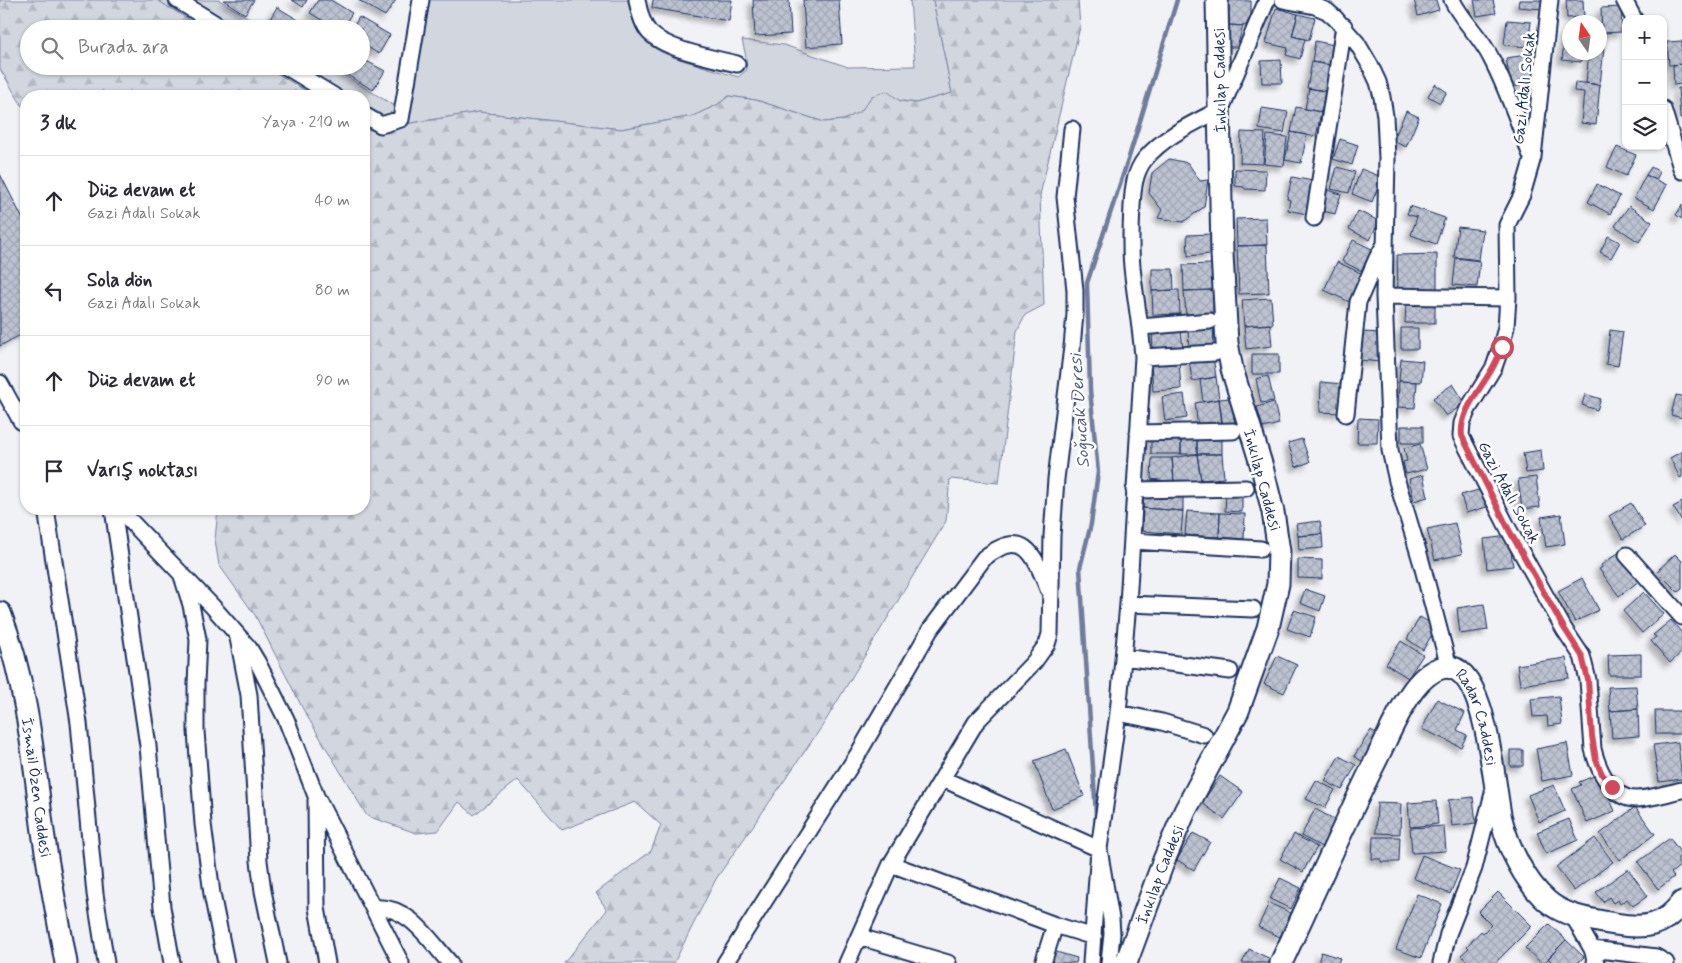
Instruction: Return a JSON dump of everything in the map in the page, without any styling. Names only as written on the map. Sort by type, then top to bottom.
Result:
[{"type":"street","points":[[177,0],[209,20]]},
{"type":"street","points":[[370,119],[381,126],[401,119],[421,0]]},
{"type":"street","points":[[637,0],[643,23],[649,32],[659,40],[675,47],[737,64]]},
{"type":"street","name":"İnkılap Caddesi","points":[[1126,963],[1164,860],[1185,811],[1238,711],[1268,628],[1278,584],[1279,551],[1276,527],[1262,468],[1232,369],[1227,343],[1222,235],[1218,0]]},
{"type":"street","points":[[1091,963],[1099,848],[1118,713],[1128,604],[1143,357],[1141,327],[1132,268],[1130,235],[1134,185],[1137,172],[1152,152],[1184,128],[1221,109],[1267,0]]},
{"type":"street","points":[[1283,0],[1315,6],[1327,11],[1344,26],[1370,65],[1378,82],[1382,97],[1387,158],[1384,296],[1388,422],[1392,457],[1397,481],[1450,667]]},
{"type":"street","points":[[1452,0],[1491,57],[1532,160]]},
{"type":"street","name":"Gazi Adalı Sokak","points":[[1550,0],[1532,160],[1522,195],[1510,215],[1507,225],[1508,298],[1506,327],[1502,347],[1494,367],[1468,409],[1462,424],[1462,436],[1509,530],[1564,628],[1582,656],[1588,680],[1593,749],[1602,774],[1612,787],[1628,798],[1646,798],[1682,790]]},
{"type":"street","points":[[1624,0],[1632,15]]},
{"type":"street","points":[[1314,218],[1344,26]]},
{"type":"street","points":[[300,75],[324,90]]},
{"type":"street","points":[[1667,122],[1682,171]]},
{"type":"street","points":[[847,963],[891,864],[976,722],[1034,662],[1047,644],[1051,626],[1050,592],[1056,479],[1072,347],[1074,314],[1075,290],[1065,197],[1072,129]]},
{"type":"street","points":[[1346,414],[1358,302],[1377,258],[1386,243]]},
{"type":"street","points":[[1384,296],[1508,298]]},
{"type":"street","points":[[1141,327],[1210,322]]},
{"type":"street","points":[[1143,357],[1215,353]]},
{"type":"street","points":[[0,383],[20,418]]},
{"type":"street","points":[[1138,433],[1233,431]]},
{"type":"street","points":[[1134,490],[1246,488]]},
{"type":"street","points":[[47,515],[79,723],[95,894],[106,963]]},
{"type":"street","points":[[114,515],[148,746],[162,907],[172,963]]},
{"type":"street","points":[[125,515],[181,573],[254,656],[286,719],[316,796],[402,963]]},
{"type":"street","points":[[1132,541],[1261,549]]},
{"type":"street","points":[[725,963],[858,754],[930,630],[984,558],[994,550],[1004,546],[1015,545],[1024,548],[1031,552],[1036,560],[1050,592]]},
{"type":"street","points":[[1627,556],[1682,617]]},
{"type":"street","points":[[181,573],[191,605],[198,639],[196,732],[203,824],[212,894],[226,963]]},
{"type":"street","points":[[1128,604],[1253,609]]},
{"type":"street","name":"İsmail Özen Caddesi","points":[[0,613],[9,638],[23,692],[66,963]]},
{"type":"street","points":[[237,635],[249,695],[259,862],[264,900],[278,963]]},
{"type":"street","points":[[1123,657],[1230,672]]},
{"type":"street","name":"Radar Caddesi","points":[[1281,963],[1365,782],[1409,696],[1424,678],[1441,668],[1450,667],[1462,674],[1478,700],[1501,819],[1514,855],[1533,886],[1541,895],[1557,908],[1572,914],[1626,926],[1658,924],[1668,918],[1682,902]]},
{"type":"street","points":[[1118,713],[1162,722],[1204,735]]},
{"type":"street","points":[[943,779],[1099,848]]},
{"type":"street","points":[[1441,963],[1448,934],[1474,868],[1495,786]]},
{"type":"street","points":[[316,796],[317,908],[327,963]]},
{"type":"street","points":[[1099,848],[1111,919],[1110,963]]},
{"type":"street","points":[[891,864],[1055,925],[1094,937]]},
{"type":"street","points":[[374,908],[384,907],[403,914],[418,927],[450,963]]},
{"type":"street","points":[[1572,914],[1594,956],[1656,957],[1666,963]]},
{"type":"street","points":[[1043,963],[1055,925]]},
{"type":"street","points":[[860,937],[932,961],[948,963]]},
{"type":"green space","points":[[0,0],[157,0],[189,20],[20,20],[20,75],[280,75],[304,90],[20,90],[20,102],[0,69]]},
{"type":"green space","points":[[157,0],[219,0],[252,20],[189,20]]},
{"type":"green space","points":[[426,0],[628,0],[631,14],[640,35],[655,48],[676,58],[738,77],[747,70],[742,40],[784,45],[848,67],[915,66],[910,0],[933,0],[952,93],[916,103],[872,96],[861,111],[844,120],[824,122],[756,100],[729,96],[717,105],[693,116],[621,129],[479,112],[370,130],[370,91],[393,105],[409,101]]},
{"type":"green space","points":[[933,0],[1078,0],[1080,27],[1040,195],[1044,305],[1025,315],[1017,331],[999,483],[950,479],[946,521],[823,725],[716,879],[674,963],[564,963],[607,910],[596,893],[651,851],[661,825],[635,802],[562,830],[518,780],[474,815],[459,802],[438,831],[416,833],[367,816],[304,711],[255,615],[219,565],[215,540],[217,515],[370,515],[370,130],[479,112],[621,129],[693,116],[717,105],[729,96],[756,100],[824,122],[844,120],[861,111],[872,96],[887,91],[900,101],[916,103],[952,93]]},
{"type":"green space","points":[[280,75],[344,75],[368,90],[304,90]]},
{"type":"building","points":[[223,0],[254,0],[245,14]]},
{"type":"building","points":[[292,0],[307,0],[303,7]]},
{"type":"building","points":[[318,0],[331,0],[352,13],[348,20],[322,20],[310,13]]},
{"type":"building","points":[[358,0],[396,0],[385,16]]},
{"type":"building","points":[[653,0],[732,0],[729,21],[652,8]]},
{"type":"building","points":[[753,0],[789,0],[791,34],[755,36]]},
{"type":"building","points":[[803,0],[839,0],[842,44],[806,47]]},
{"type":"building","points":[[1229,0],[1251,1],[1251,14],[1246,26],[1229,25]]},
{"type":"building","points":[[1414,0],[1436,0],[1439,10],[1418,16]]},
{"type":"building","points":[[1474,0],[1493,0],[1496,13],[1477,16]]},
{"type":"building","points":[[1519,0],[1543,0],[1542,9],[1518,7]]},
{"type":"building","points":[[1566,0],[1583,0],[1584,15],[1567,15]]},
{"type":"building","points":[[277,7],[298,20],[269,20]]},
{"type":"building","points":[[1621,7],[1622,32],[1607,33],[1607,15],[1601,15],[1601,8]]},
{"type":"building","points":[[1276,8],[1298,14],[1292,36],[1305,39],[1300,59],[1286,55],[1288,48],[1266,43]]},
{"type":"building","points":[[1298,14],[1315,18],[1309,40],[1292,36]]},
{"type":"building","points":[[1507,20],[1531,22],[1528,47],[1504,45]]},
{"type":"building","points":[[370,23],[390,35],[379,54],[370,48]]},
{"type":"building","points":[[1229,25],[1243,26],[1237,47],[1229,47]]},
{"type":"building","points":[[1315,41],[1334,45],[1330,65],[1312,62]]},
{"type":"building","points":[[1682,41],[1682,64],[1669,65],[1667,42]]},
{"type":"building","points":[[1533,54],[1537,83],[1511,87],[1506,58]]},
{"type":"building","points":[[1281,60],[1282,83],[1262,83],[1261,61]]},
{"type":"building","points":[[1562,60],[1581,60],[1581,62]]},
{"type":"building","points":[[1588,60],[1603,60],[1600,85],[1586,83]]},
{"type":"building","points":[[1312,62],[1330,65],[1325,91],[1307,88]]},
{"type":"building","points":[[370,63],[385,71],[373,90],[347,75],[370,75]]},
{"type":"building","points":[[1682,64],[1682,84],[1674,85],[1673,65]]},
{"type":"building","points":[[1575,82],[1600,85],[1596,125],[1581,123],[1584,92],[1574,91]]},
{"type":"building","points":[[1435,84],[1447,92],[1440,103],[1428,96]]},
{"type":"building","points":[[1309,88],[1325,91],[1321,112],[1305,109]]},
{"type":"building","points":[[1678,88],[1682,88],[1682,118],[1680,119]]},
{"type":"building","points":[[1296,107],[1321,112],[1316,137],[1291,132]]},
{"type":"building","points":[[1262,108],[1288,112],[1284,133],[1259,129]]},
{"type":"building","points":[[1406,111],[1419,117],[1406,147],[1393,141]]},
{"type":"building","points":[[1241,132],[1265,133],[1263,164],[1240,163]]},
{"type":"building","points":[[1291,132],[1307,135],[1301,163],[1285,160]]},
{"type":"building","points":[[1267,135],[1287,137],[1284,166],[1264,164]]},
{"type":"building","points":[[1340,139],[1358,145],[1352,165],[1333,159]]},
{"type":"building","points":[[1617,147],[1636,155],[1626,176],[1607,167]]},
{"type":"building","points":[[1169,159],[1188,163],[1200,181],[1208,180],[1204,207],[1183,222],[1158,218],[1162,210],[1149,193],[1152,173]]},
{"type":"building","points":[[1337,167],[1355,172],[1349,193],[1331,189]]},
{"type":"building","points":[[1651,167],[1660,172],[1656,180],[1646,175]]},
{"type":"building","points":[[1235,169],[1266,170],[1265,190],[1245,189],[1244,187],[1235,186]]},
{"type":"building","points":[[1361,169],[1382,177],[1372,202],[1352,194]]},
{"type":"building","points":[[0,174],[20,213],[20,335],[0,346]]},
{"type":"building","points":[[1646,175],[1667,185],[1654,209],[1634,198]]},
{"type":"building","points":[[1292,177],[1313,181],[1306,214],[1288,210],[1290,200],[1287,199]]},
{"type":"building","points":[[1597,184],[1620,196],[1610,214],[1588,202]]},
{"type":"building","points":[[1325,189],[1341,194],[1335,214],[1319,210]]},
{"type":"building","points":[[1682,205],[1682,219],[1676,215]]},
{"type":"building","points":[[1410,206],[1445,218],[1436,244],[1411,235],[1417,217],[1407,214]]},
{"type":"building","points":[[1629,206],[1652,222],[1639,242],[1615,226]]},
{"type":"building","points":[[1358,211],[1379,221],[1370,240],[1349,229]]},
{"type":"building","points":[[1266,218],[1267,245],[1237,246],[1236,219]]},
{"type":"building","points":[[1458,227],[1483,230],[1479,260],[1454,257]]},
{"type":"building","points":[[1210,234],[1211,254],[1188,256],[1187,235]]},
{"type":"building","points":[[1608,236],[1620,242],[1611,258],[1600,252]]},
{"type":"building","points":[[1353,240],[1372,249],[1361,271],[1342,261]]},
{"type":"building","points":[[1267,245],[1269,293],[1239,294],[1237,246]]},
{"type":"building","points":[[1437,254],[1437,289],[1398,290],[1397,255]]},
{"type":"building","points":[[1456,258],[1480,261],[1477,287],[1453,285]]},
{"type":"building","points":[[1337,262],[1365,275],[1352,303],[1324,290]]},
{"type":"building","points":[[1211,264],[1213,290],[1184,291],[1183,265]]},
{"type":"building","points":[[1152,269],[1173,269],[1174,290],[1152,291]]},
{"type":"building","points":[[1179,290],[1180,314],[1153,315],[1152,291]]},
{"type":"building","points":[[1213,290],[1213,313],[1186,314],[1184,291]]},
{"type":"building","points":[[1271,298],[1273,324],[1244,326],[1242,300]]},
{"type":"building","points":[[1406,303],[1435,304],[1435,323],[1405,323]]},
{"type":"building","points":[[1270,324],[1272,346],[1246,349],[1244,326]]},
{"type":"building","points":[[1213,325],[1214,348],[1189,350],[1188,326]]},
{"type":"building","points":[[1181,328],[1183,351],[1153,353],[1152,330]]},
{"type":"building","points":[[1401,328],[1418,328],[1418,349],[1401,349]]},
{"type":"building","points":[[1610,330],[1623,332],[1618,366],[1606,364]]},
{"type":"building","points":[[1363,332],[1382,333],[1380,362],[1360,360]]},
{"type":"building","points":[[1252,354],[1279,354],[1279,374],[1252,374]]},
{"type":"building","points":[[1213,356],[1216,377],[1192,381],[1189,359]]},
{"type":"building","points":[[1401,359],[1423,361],[1421,382],[1399,381]]},
{"type":"building","points":[[1179,360],[1181,389],[1153,391],[1151,362]]},
{"type":"building","points":[[1268,376],[1274,401],[1261,403],[1256,379]]},
{"type":"building","points":[[1216,377],[1219,399],[1203,402],[1200,380]]},
{"type":"building","points":[[1399,381],[1417,382],[1415,408],[1398,407]]},
{"type":"building","points":[[1321,382],[1343,384],[1341,413],[1320,412]]},
{"type":"building","points":[[1453,384],[1465,403],[1446,416],[1433,398]]},
{"type":"building","points":[[1184,394],[1187,418],[1165,421],[1162,397]]},
{"type":"building","points":[[1585,394],[1601,399],[1597,410],[1582,405]]},
{"type":"building","points":[[1676,395],[1682,396],[1682,418],[1671,415]]},
{"type":"building","points":[[1231,398],[1235,426],[1223,427],[1219,399]]},
{"type":"building","points":[[1219,399],[1222,425],[1198,428],[1195,403]]},
{"type":"building","points":[[1274,402],[1279,424],[1263,428],[1257,407]]},
{"type":"building","points":[[1358,418],[1378,419],[1377,443],[1357,443]]},
{"type":"building","points":[[1401,426],[1423,426],[1423,443],[1401,443]]},
{"type":"building","points":[[1151,434],[1181,434],[1181,454],[1151,454]]},
{"type":"building","points":[[1181,434],[1197,434],[1197,454],[1181,454]]},
{"type":"building","points":[[1197,434],[1222,434],[1222,454],[1197,454]]},
{"type":"building","points":[[1302,439],[1310,462],[1296,467],[1288,443]]},
{"type":"building","points":[[1420,444],[1427,469],[1406,474],[1403,462],[1407,461],[1404,448]]},
{"type":"building","points":[[1541,450],[1543,471],[1526,473],[1523,453]]},
{"type":"building","points":[[1682,451],[1682,477],[1680,478],[1670,458]]},
{"type":"building","points":[[1197,454],[1201,480],[1174,482],[1172,458]]},
{"type":"building","points":[[1197,454],[1222,454],[1224,478],[1201,480]]},
{"type":"building","points":[[1152,458],[1172,458],[1174,482],[1151,479]]},
{"type":"building","points":[[1423,475],[1428,497],[1414,501],[1409,479]]},
{"type":"building","points":[[1536,477],[1540,507],[1522,509],[1518,479]]},
{"type":"building","points":[[1482,489],[1487,507],[1466,513],[1461,495]]},
{"type":"building","points":[[1144,492],[1183,492],[1183,511],[1143,508]]},
{"type":"building","points":[[1226,492],[1242,492],[1242,512],[1225,511]]},
{"type":"building","points":[[1682,502],[1682,521],[1673,507]]},
{"type":"building","points":[[1631,503],[1645,526],[1623,539],[1609,516]]},
{"type":"building","points":[[1143,508],[1183,511],[1181,534],[1142,531]]},
{"type":"building","points":[[1187,511],[1220,513],[1219,537],[1185,535]]},
{"type":"building","points":[[1220,513],[1245,514],[1244,539],[1219,537]]},
{"type":"building","points":[[1561,514],[1565,544],[1546,547],[1541,517]]},
{"type":"building","points":[[1320,521],[1322,534],[1298,536],[1296,524]]},
{"type":"building","points":[[1455,523],[1462,554],[1435,560],[1427,529]]},
{"type":"building","points":[[1322,534],[1323,548],[1299,550],[1298,536]]},
{"type":"building","points":[[1509,536],[1513,566],[1487,569],[1484,539]]},
{"type":"building","points":[[1618,553],[1639,581],[1619,596],[1599,569],[1602,567],[1601,565]]},
{"type":"building","points":[[1675,554],[1682,561],[1682,589],[1678,592],[1657,571]]},
{"type":"building","points":[[1298,559],[1322,560],[1322,579],[1298,578]]},
{"type":"building","points":[[1582,578],[1599,610],[1575,622],[1558,591]]},
{"type":"building","points":[[1305,589],[1325,596],[1320,611],[1300,603]]},
{"type":"building","points":[[1644,592],[1664,614],[1642,633],[1623,611]]},
{"type":"building","points":[[1484,604],[1488,630],[1460,634],[1457,608]]},
{"type":"building","points":[[1294,610],[1316,617],[1310,637],[1287,629]]},
{"type":"building","points":[[1420,617],[1432,624],[1429,628],[1434,631],[1423,650],[1407,639]]},
{"type":"building","points":[[1671,620],[1682,633],[1682,652],[1670,663],[1651,641],[1656,637],[1653,635]]},
{"type":"building","points":[[1401,641],[1423,655],[1408,678],[1386,664]]},
{"type":"building","points":[[1641,654],[1641,675],[1609,675],[1608,655]]},
{"type":"building","points":[[1277,656],[1297,665],[1284,693],[1264,684]]},
{"type":"building","points":[[1566,658],[1569,678],[1520,685],[1517,665]]},
{"type":"building","points":[[1636,686],[1638,709],[1610,711],[1608,687]]},
{"type":"building","points":[[1559,696],[1562,724],[1548,726],[1547,716],[1533,717],[1531,699]]},
{"type":"building","points":[[1437,699],[1465,713],[1457,730],[1467,735],[1461,747],[1422,729]]},
{"type":"building","points":[[1638,709],[1639,736],[1612,738],[1610,711]]},
{"type":"building","points":[[1655,711],[1682,711],[1682,734],[1656,734]]},
{"type":"building","points":[[1371,730],[1379,735],[1363,762],[1354,756]]},
{"type":"building","points":[[1678,742],[1682,779],[1659,782],[1653,745]]},
{"type":"building","points":[[1567,743],[1573,775],[1542,781],[1536,749]]},
{"type":"building","points":[[1066,749],[1084,796],[1052,809],[1034,761]]},
{"type":"building","points":[[1510,750],[1523,750],[1523,766],[1510,766]]},
{"type":"building","points":[[1339,756],[1356,765],[1342,790],[1325,781]]},
{"type":"building","points":[[1599,774],[1615,811],[1587,823],[1572,789],[1581,785],[1579,782]]},
{"type":"building","points":[[1220,776],[1243,792],[1224,819],[1202,803]]},
{"type":"building","points":[[1316,780],[1335,790],[1325,808],[1306,799]]},
{"type":"building","points":[[1554,785],[1565,811],[1539,822],[1528,795]]},
{"type":"building","points":[[1473,797],[1476,823],[1452,826],[1448,800]]},
{"type":"building","points":[[1436,801],[1438,824],[1410,827],[1408,803]]},
{"type":"building","points":[[1377,803],[1401,804],[1400,834],[1376,833]]},
{"type":"building","points":[[1635,807],[1655,834],[1620,860],[1600,834]]},
{"type":"building","points":[[1315,809],[1338,821],[1324,848],[1301,836]]},
{"type":"building","points":[[1569,819],[1578,840],[1546,854],[1537,832]]},
{"type":"building","points":[[1444,826],[1446,851],[1412,853],[1410,828]]},
{"type":"building","points":[[1193,833],[1210,842],[1194,870],[1177,860]]},
{"type":"building","points":[[1294,834],[1317,847],[1303,872],[1280,859]]},
{"type":"building","points":[[1373,837],[1400,837],[1399,862],[1381,862],[1381,859],[1372,859]]},
{"type":"building","points":[[1595,838],[1613,862],[1574,891],[1556,867]]},
{"type":"building","points":[[1670,838],[1682,855],[1678,858],[1680,866],[1671,873],[1674,877],[1658,889],[1638,862]]},
{"type":"building","points":[[1422,855],[1460,870],[1450,894],[1413,878]]},
{"type":"building","points":[[1628,869],[1648,896],[1633,906],[1627,899],[1620,904],[1618,900],[1613,903],[1609,897],[1603,902],[1596,892]]},
{"type":"building","points":[[1280,878],[1301,888],[1291,909],[1270,899]]},
{"type":"building","points":[[1498,892],[1532,926],[1495,963],[1469,963],[1461,955],[1469,948],[1467,946],[1481,931],[1483,933],[1491,925],[1478,912]]},
{"type":"building","points":[[1417,894],[1442,904],[1421,958],[1396,949]]},
{"type":"building","points":[[1269,903],[1291,913],[1280,937],[1258,927]]},
{"type":"building","points":[[1549,924],[1566,940],[1544,963],[1541,963],[1525,948]]},
{"type":"building","points":[[1566,940],[1584,957],[1578,963],[1553,963],[1548,958]]},
{"type":"building","points":[[1249,949],[1273,960],[1272,963],[1242,963]]},
{"type":"building","points":[[1053,951],[1077,958],[1076,963],[1050,963]]},
{"type":"building","points":[[1321,952],[1340,958],[1338,963],[1318,963]]},
{"type":"waterway","name":"Soğucak Deresi","points":[[1095,827],[1096,814],[1080,568],[1091,524],[1098,472],[1090,390],[1087,283],[1129,157],[1177,0]]},
{"type":"route","points":[[1502,347],[1494,367],[1468,409],[1462,424],[1462,436],[1509,530],[1564,628],[1582,656],[1588,680],[1593,749],[1602,774],[1612,787]]}]
